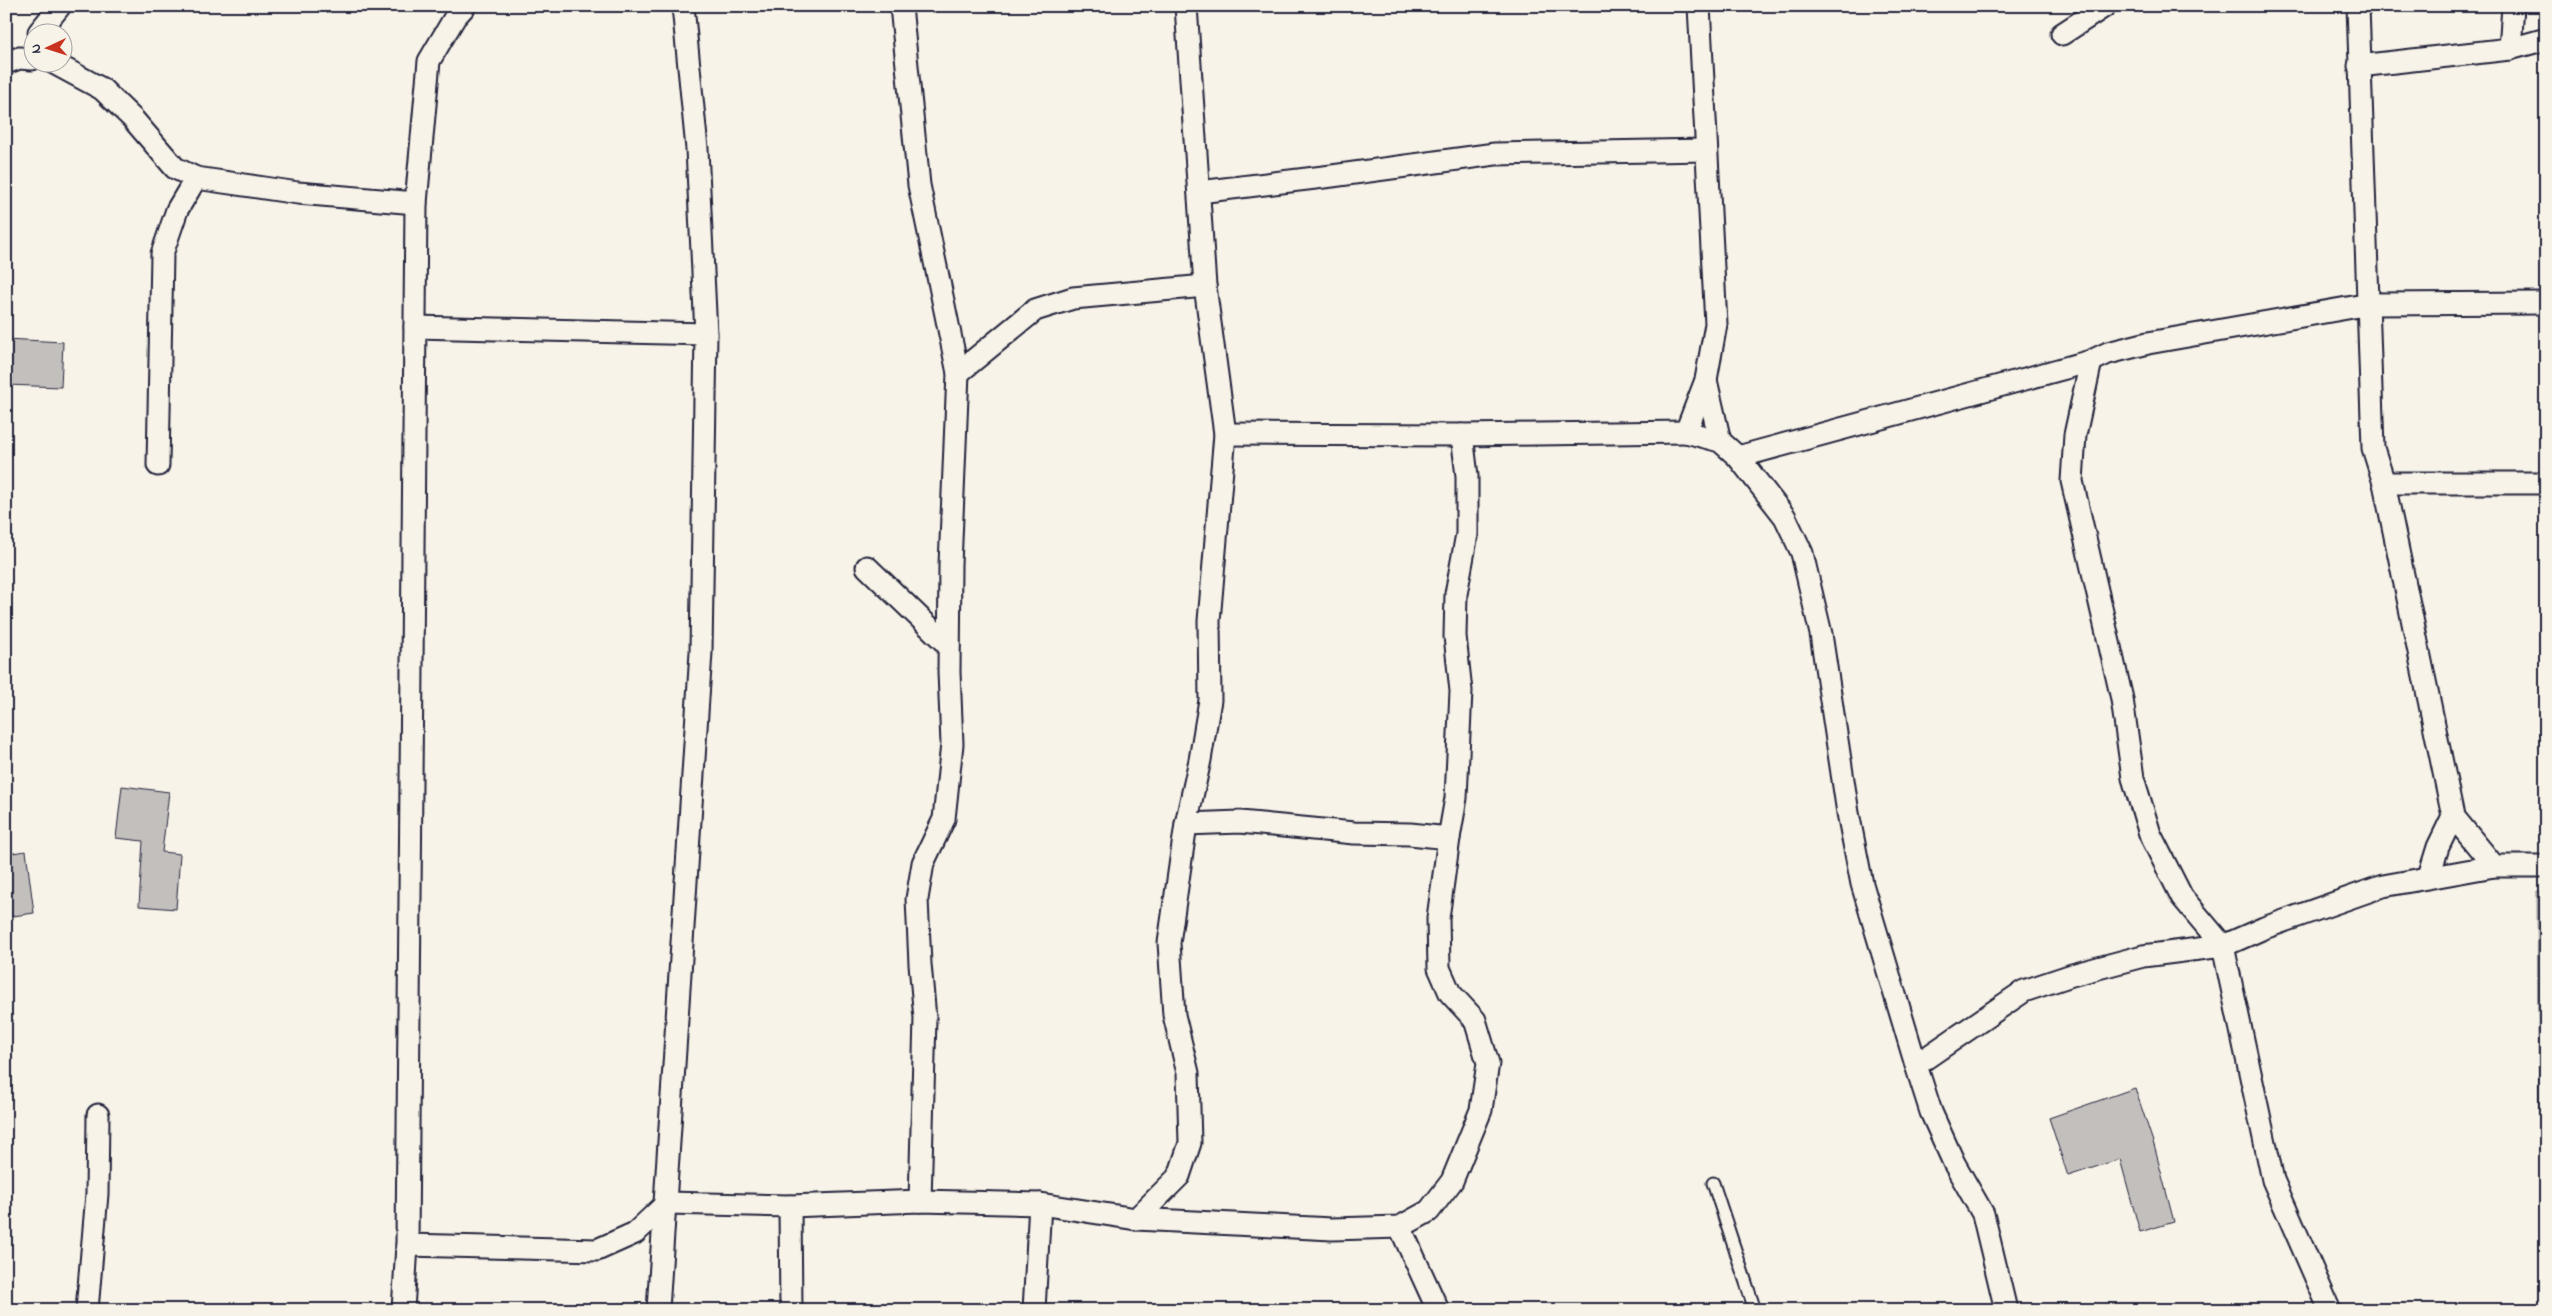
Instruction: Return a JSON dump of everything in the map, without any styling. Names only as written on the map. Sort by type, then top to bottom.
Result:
[{"type":"street","points":[[47,22],[60,6]]},
{"type":"street","points":[[403,1310],[407,1245],[416,203],[429,61],[455,17],[465,6]]},
{"type":"street","points":[[658,1310],[667,1204],[701,652],[706,334],[697,149],[683,6]]},
{"type":"street","points":[[901,6],[919,185],[958,373],[950,565],[949,646],[952,744],[944,819],[922,863],[918,899],[920,964],[926,1018],[920,1201]]},
{"type":"street","points":[[1136,1219],[1178,1176],[1190,1143],[1188,1073],[1174,1015],[1169,943],[1186,824],[1200,760],[1210,700],[1209,621],[1225,434],[1205,286],[1186,6]]},
{"type":"street","points":[[1686,432],[1706,380],[1716,324],[1699,6]]},
{"type":"street","points":[[2062,34],[2105,6]]},
{"type":"street","points":[[2358,6],[2370,304],[2373,448],[2384,483],[2454,816],[2494,866]]},
{"type":"street","points":[[2510,49],[2513,6]]},
{"type":"street","points":[[2359,66],[2510,49],[2546,39]]},
{"type":"street","points":[[71,72],[102,89],[133,119],[175,168],[196,178],[298,193],[416,203]]},
{"type":"street","points":[[1199,192],[1495,154],[1706,150]]},
{"type":"street","points":[[158,465],[162,254],[177,210],[196,178]]},
{"type":"street","points":[[958,373],[1035,310],[1073,298],[1205,286]]},
{"type":"street","points":[[1738,457],[2091,361],[2108,353],[2148,343],[2370,304],[2546,303]]},
{"type":"street","points":[[415,327],[706,334]]},
{"type":"street","points":[[2091,361],[2075,436],[2072,481],[2122,699],[2133,778],[2150,834],[2182,897],[2223,946],[2273,1180],[2330,1310]]},
{"type":"street","points":[[1706,380],[1720,441]]},
{"type":"street","points":[[1225,434],[1462,435],[1686,432],[1720,441],[1738,457],[1785,517],[1802,553],[1821,634],[1848,813],[1862,884],[1931,1112],[1954,1163],[1983,1214],[2006,1310]]},
{"type":"street","points":[[407,1245],[597,1250],[635,1233],[667,1204],[790,1206],[920,1201],[1040,1204],[1136,1219],[1332,1229],[1400,1227],[1429,1211],[1452,1181],[1481,1110],[1488,1063],[1475,1020],[1450,993],[1439,968],[1438,918],[1456,798],[1461,691],[1455,636],[1456,594],[1467,534],[1467,476],[1462,435]]},
{"type":"street","points":[[2384,483],[2546,483]]},
{"type":"street","points":[[867,567],[949,646]]},
{"type":"street","points":[[2429,876],[2438,847],[2454,816]]},
{"type":"street","points":[[1186,824],[1240,822],[1354,833],[1410,834],[1449,838]]},
{"type":"street","points":[[1916,1065],[2024,991],[2143,956],[2223,946],[2264,928],[2383,886],[2429,876],[2494,866],[2546,866]]},
{"type":"street","points":[[87,1310],[97,1194],[98,1115]]},
{"type":"street","points":[[1034,1310],[1040,1204]]},
{"type":"street","points":[[790,1206],[791,1310]]},
{"type":"street","points":[[1400,1227],[1438,1310]]},
{"type":"lane","points":[[1713,1183],[1755,1310]]},
{"type":"shaded area","points":[[2537,891],[2546,892],[2546,1134],[2539,1133]]},
{"type":"building","points":[[6,339],[63,342],[61,387],[6,385]]},
{"type":"building","points":[[122,786],[169,792],[162,852],[180,854],[176,909],[139,906],[143,841],[116,838]]},
{"type":"building","points":[[26,851],[34,913],[6,917],[6,854]]},
{"type":"building","points":[[2135,1088],[2154,1145],[2174,1222],[2140,1232],[2120,1159],[2068,1176],[2049,1118]]}]
